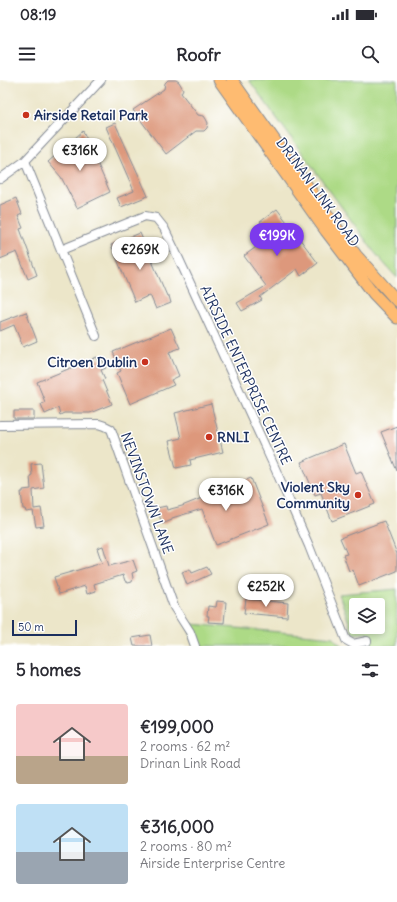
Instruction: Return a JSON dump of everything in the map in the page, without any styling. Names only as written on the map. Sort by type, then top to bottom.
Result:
[{"type":"main road","name":"DRINAN LINK ROAD","points":[[219,80],[326,231],[374,294],[397,318]]},
{"type":"main road","name":"DRINAN LINK ROAD","points":[[232,80],[356,255],[397,301]]},
{"type":"street","points":[[0,179],[25,161],[102,80]]},
{"type":"street","points":[[25,161],[96,336]]},
{"type":"street","name":"AIRSIDE ENTERPRISE CENTRE","points":[[61,250],[144,216],[156,218],[164,228],[274,466],[346,640],[353,644],[367,641]]},
{"type":"street","name":"NEVINSTOWN LANE","points":[[0,425],[99,424],[111,429],[174,607],[190,632],[195,646]]},
{"type":"green space","points":[[249,80],[397,80],[397,278],[375,253]]},
{"type":"green space","points":[[397,589],[397,646],[367,646],[372,645],[368,634],[385,634],[385,598],[349,598],[349,623],[339,594]]},
{"type":"green space","points":[[192,624],[334,637],[337,642],[343,646],[195,646],[189,629]]},
{"type":"building","points":[[168,80],[176,80],[179,82],[183,89],[181,93],[198,115],[204,116],[208,123],[207,128],[204,131],[196,131],[166,154],[133,110],[164,89],[165,83]]},
{"type":"building","points":[[115,123],[148,196],[121,207],[117,198],[134,191],[106,127]]},
{"type":"building","points":[[83,131],[110,192],[77,208],[61,177],[48,162]]},
{"type":"building","points":[[16,198],[22,214],[18,216],[23,228],[20,229],[37,275],[28,279],[17,252],[0,259],[0,205]]},
{"type":"building","points":[[277,209],[318,263],[301,276],[297,269],[260,297],[262,300],[242,311],[237,303],[266,286],[244,256],[271,236],[260,222]]},
{"type":"building","points":[[140,233],[171,303],[156,309],[150,295],[135,302],[111,245]]},
{"type":"building","points":[[26,312],[37,341],[23,347],[14,325],[0,331],[0,322]]},
{"type":"building","name":"Citroen Dublin","points":[[171,328],[180,348],[169,352],[179,376],[171,380],[174,385],[130,404],[117,373],[121,371],[113,352]]},
{"type":"building","points":[[97,357],[98,360],[102,358],[106,368],[101,370],[105,379],[102,380],[112,404],[90,413],[64,413],[60,415],[58,408],[45,414],[41,404],[45,402],[37,382]]},
{"type":"building","name":"RNLI","points":[[211,404],[223,452],[190,460],[191,465],[176,468],[169,441],[181,438],[175,413]]},
{"type":"building","points":[[14,411],[34,411],[34,419],[14,419]]},
{"type":"building","points":[[397,426],[397,471],[381,432]]},
{"type":"building","points":[[344,444],[356,473],[361,471],[375,504],[332,521],[321,493],[315,495],[301,462]]},
{"type":"building","points":[[41,463],[44,488],[33,490],[34,509],[41,508],[44,526],[36,527],[33,511],[26,512],[25,509],[23,509],[21,492],[23,492],[23,490],[31,489],[31,464]]},
{"type":"building","points":[[251,478],[269,524],[216,545],[202,509],[172,518],[172,520],[162,524],[157,508],[166,506],[167,510],[182,506]]},
{"type":"building","points":[[384,521],[397,554],[397,571],[359,586],[353,570],[349,571],[343,555],[347,554],[340,538]]},
{"type":"building","points":[[103,546],[109,566],[133,560],[137,571],[132,573],[132,582],[128,583],[125,581],[123,575],[94,584],[96,591],[87,594],[85,586],[59,594],[54,577],[102,563],[97,548]]},
{"type":"building","points":[[207,567],[211,574],[187,585],[182,572],[190,569],[192,573]]},
{"type":"building","points":[[246,599],[288,603],[287,617],[244,613]]},
{"type":"building","points":[[217,601],[226,602],[224,623],[208,622],[208,606],[216,607]]},
{"type":"building","points":[[150,635],[152,646],[134,646],[132,638]]},
{"type":"place","name":"Airside Retail Park","points":[[26,115]]},
{"type":"place","name":"Citroen Dublin","points":[[145,362]]},
{"type":"place","name":"RNLI","points":[[209,437]]},
{"type":"place","name":"Violent Sky Community","points":[[358,495]]}]
